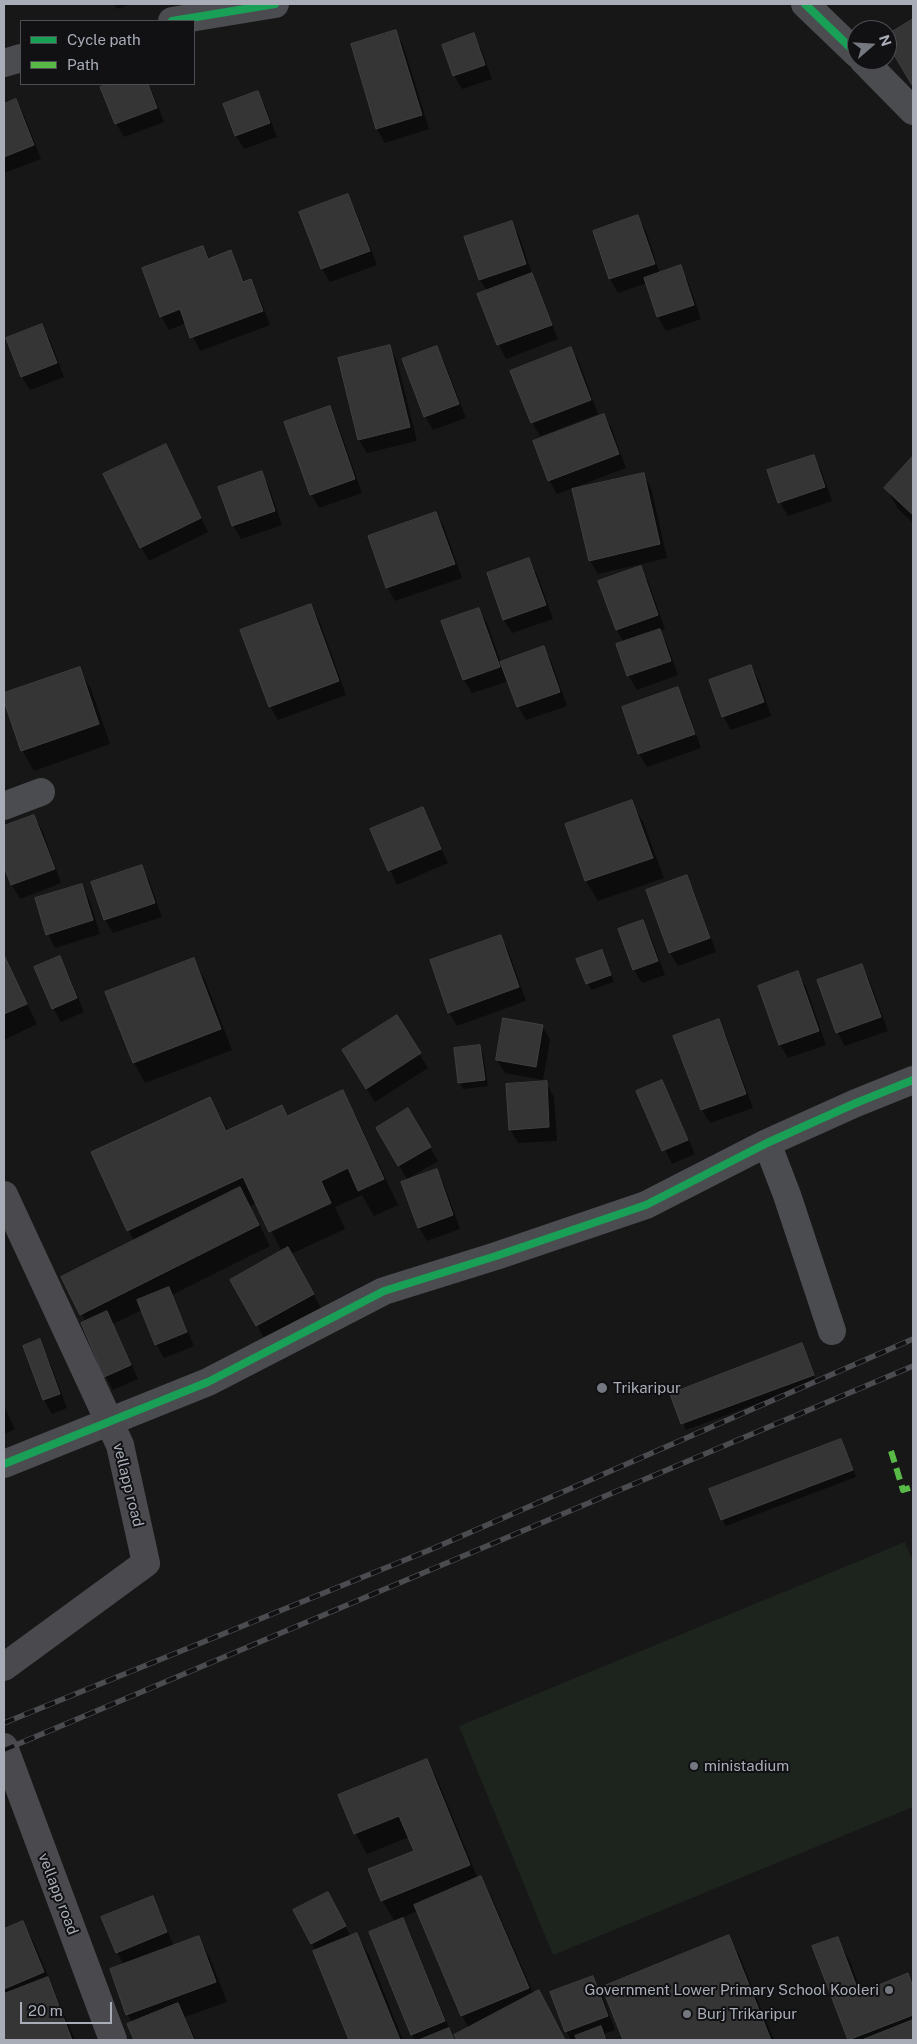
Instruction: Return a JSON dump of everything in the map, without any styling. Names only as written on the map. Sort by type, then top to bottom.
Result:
[{"type":"main road","name":"vellapp road","points":[[4,1196],[120,1445],[146,1563],[4,1667]]},
{"type":"main road","name":"vellapp road","points":[[4,1747],[113,2040]]},
{"type":"street","points":[[178,20],[276,4]]},
{"type":"street","points":[[806,4],[847,44]]},
{"type":"street","points":[[4,62],[20,58]]},
{"type":"street","points":[[873,70],[913,111]]},
{"type":"street","points":[[4,806],[41,792]]},
{"type":"street","points":[[4,1464],[208,1382],[384,1291],[496,1256],[646,1205],[767,1143],[913,1080]]},
{"type":"street","points":[[767,1143],[793,1212],[832,1331]]},
{"type":"shaded area","name":"ministadium","points":[[905,1542],[913,1562],[913,1807],[553,1955],[459,1726]]},
{"type":"building","points":[[913,19],[912,85],[897,60],[897,29]]},
{"type":"building","points":[[396,30],[422,115],[376,129],[351,44]]},
{"type":"building","points":[[474,33],[485,65],[453,76],[442,45]]},
{"type":"building","points":[[107,85],[148,85],[157,108],[115,124],[100,87]]},
{"type":"building","points":[[258,91],[270,123],[235,136],[223,104]]},
{"type":"building","points":[[16,99],[34,145],[4,157],[4,104]]},
{"type":"building","points":[[348,194],[370,251],[321,269],[299,212]]},
{"type":"building","points":[[638,215],[655,264],[609,279],[593,231]]},
{"type":"building","points":[[512,221],[526,264],[479,280],[464,237]]},
{"type":"building","points":[[203,246],[208,259],[231,250],[243,282],[251,279],[263,311],[190,338],[180,309],[160,317],[142,268]]},
{"type":"building","points":[[681,265],[694,305],[657,317],[644,278]]},
{"type":"building","points":[[532,273],[552,325],[497,345],[477,294]]},
{"type":"building","points":[[42,324],[57,363],[21,377],[6,338]]},
{"type":"building","points":[[390,345],[410,427],[358,440],[338,358]]},
{"type":"building","points":[[437,346],[459,404],[424,417],[402,359]]},
{"type":"building","points":[[571,347],[591,400],[531,423],[510,371]]},
{"type":"building","points":[[330,406],[355,479],[310,495],[284,422]]},
{"type":"building","points":[[604,414],[619,454],[548,481],[533,441]]},
{"type":"building","points":[[166,444],[201,518],[140,548],[103,474]]},
{"type":"building","points":[[814,455],[825,487],[778,503],[767,470]]},
{"type":"building","points":[[913,456],[913,515],[884,488]]},
{"type":"building","points":[[262,471],[275,511],[232,526],[218,487]]},
{"type":"building","points":[[644,473],[660,544],[589,561],[572,489]]},
{"type":"building","points":[[436,512],[455,564],[386,588],[368,536]]},
{"type":"building","points":[[529,558],[546,605],[503,620],[487,573]]},
{"type":"building","points":[[641,566],[658,615],[616,630],[598,581]]},
{"type":"building","points":[[311,604],[339,681],[269,707],[240,630]]},
{"type":"building","points":[[479,608],[500,667],[463,680],[441,621]]},
{"type":"building","points":[[660,629],[671,661],[627,676],[616,644]]},
{"type":"building","points":[[544,646],[560,692],[517,707],[500,662]]},
{"type":"building","points":[[751,665],[764,702],[722,717],[709,680]]},
{"type":"building","points":[[80,667],[99,724],[21,751],[4,701],[4,693]]},
{"type":"building","points":[[678,687],[695,734],[638,754],[622,707]]},
{"type":"building","points":[[632,800],[653,858],[585,881],[565,824]]},
{"type":"building","points":[[423,807],[441,849],[388,871],[370,829]]},
{"type":"building","points":[[34,815],[55,869],[11,885],[4,867],[4,826]]},
{"type":"building","points":[[142,865],[155,903],[104,920],[91,882]]},
{"type":"building","points":[[687,875],[710,938],[669,953],[646,890]]},
{"type":"building","points":[[82,884],[93,920],[46,935],[35,898]]},
{"type":"building","points":[[643,920],[658,961],[633,970],[618,929]]},
{"type":"building","points":[[501,935],[519,987],[448,1013],[430,960]]},
{"type":"building","points":[[602,950],[611,975],[586,984],[576,959]]},
{"type":"building","points":[[4,955],[27,1004],[4,1014]]},
{"type":"building","points":[[60,956],[77,998],[52,1009],[34,967]]},
{"type":"building","points":[[194,958],[221,1029],[133,1063],[105,992]]},
{"type":"building","points":[[862,964],[881,1017],[836,1033],[817,980]]},
{"type":"building","points":[[798,971],[819,1031],[779,1045],[758,986]]},
{"type":"building","points":[[397,1015],[421,1053],[366,1089],[342,1050]]},
{"type":"building","points":[[503,1018],[543,1025],[536,1067],[496,1060]]},
{"type":"building","points":[[719,1019],[746,1094],[701,1110],[673,1036]]},
{"type":"building","points":[[480,1045],[485,1080],[458,1083],[454,1048]]},
{"type":"building","points":[[662,1080],[688,1140],[662,1151],[636,1091]]},
{"type":"building","points":[[547,1081],[549,1127],[509,1130],[506,1084]]},
{"type":"building","points":[[343,1090],[384,1179],[358,1191],[348,1168],[321,1181],[331,1203],[269,1232],[243,1177],[127,1231],[91,1152],[210,1097],[226,1131],[282,1105],[287,1116]]},
{"type":"building","points":[[408,1108],[431,1147],[398,1166],[376,1128]]},
{"type":"building","points":[[437,1169],[453,1215],[418,1228],[401,1182]]},
{"type":"building","points":[[240,1187],[259,1225],[80,1315],[61,1277]]},
{"type":"building","points":[[288,1247],[314,1294],[256,1326],[230,1280]]},
{"type":"building","points":[[169,1287],[187,1332],[155,1345],[137,1300]]},
{"type":"building","points":[[107,1311],[131,1365],[104,1377],[81,1323]]},
{"type":"building","points":[[40,1339],[60,1394],[43,1400],[23,1346]]},
{"type":"building","points":[[802,1343],[814,1375],[681,1424],[670,1394]]},
{"type":"building","points":[[841,1439],[853,1470],[721,1520],[709,1489]]},
{"type":"building","points":[[427,1759],[470,1865],[381,1901],[368,1869],[414,1851],[399,1816],[354,1834],[338,1795]]},
{"type":"building","points":[[481,1876],[529,1988],[461,2016],[414,1905]]},
{"type":"building","points":[[328,1892],[346,1926],[311,1944],[293,1910]]},
{"type":"building","points":[[153,1896],[167,1932],[116,1953],[101,1917]]},
{"type":"building","points":[[403,1918],[445,2021],[411,2035],[369,1932]]},
{"type":"building","points":[[23,1921],[44,1972],[4,1989],[4,1929]]},
{"type":"building","points":[[357,1933],[400,2040],[349,2040],[313,1951]]},
{"type":"building","name":"Burj Trikaripur","points":[[729,1935],[771,2040],[623,2040],[602,1987]]},
{"type":"building","points":[[199,1936],[216,1982],[126,2015],[110,1969]]},
{"type":"building","name":"Government Lower Primary School Kooleri","points":[[838,1937],[859,1993],[908,1973],[913,1988],[913,2015],[848,2040],[812,1946]]},
{"type":"building","points":[[593,1976],[608,2016],[565,2032],[550,1992]]},
{"type":"building","points":[[48,1977],[72,2040],[4,2040],[4,1994]]},
{"type":"building","points":[[539,1990],[565,2040],[457,2040],[454,2035]]},
{"type":"building","points":[[178,2003],[194,2040],[134,2040],[127,2024]]},
{"type":"building","name":"Government Lower Primary School Kooleri","points":[[913,2020],[913,2040],[862,2040]]},
{"type":"building","points":[[601,2026],[606,2040],[577,2040],[575,2036]]},
{"type":"building","points":[[449,2028],[454,2040],[419,2040]]},
{"type":"railway","points":[[4,1723],[432,1549],[913,1339]]},
{"type":"railway","points":[[4,1750],[913,1366]]},
{"type":"marked path","points":[[891,1451],[903,1490],[913,1487]]},
{"type":"cycle path","points":[[178,20],[275,4]]},
{"type":"cycle path","points":[[805,4],[847,44]]},
{"type":"cycle path","points":[[4,1464],[208,1382],[384,1291],[496,1256],[646,1205],[767,1143],[913,1080]]},
{"type":"place","name":"Trikaripur","points":[[602,1388]]},
{"type":"place","name":"ministadium","points":[[694,1766]]},
{"type":"place","name":"Government Lower Primary School Kooleri","points":[[889,1990]]},
{"type":"place","name":"Burj Trikaripur","points":[[687,2014]]}]
